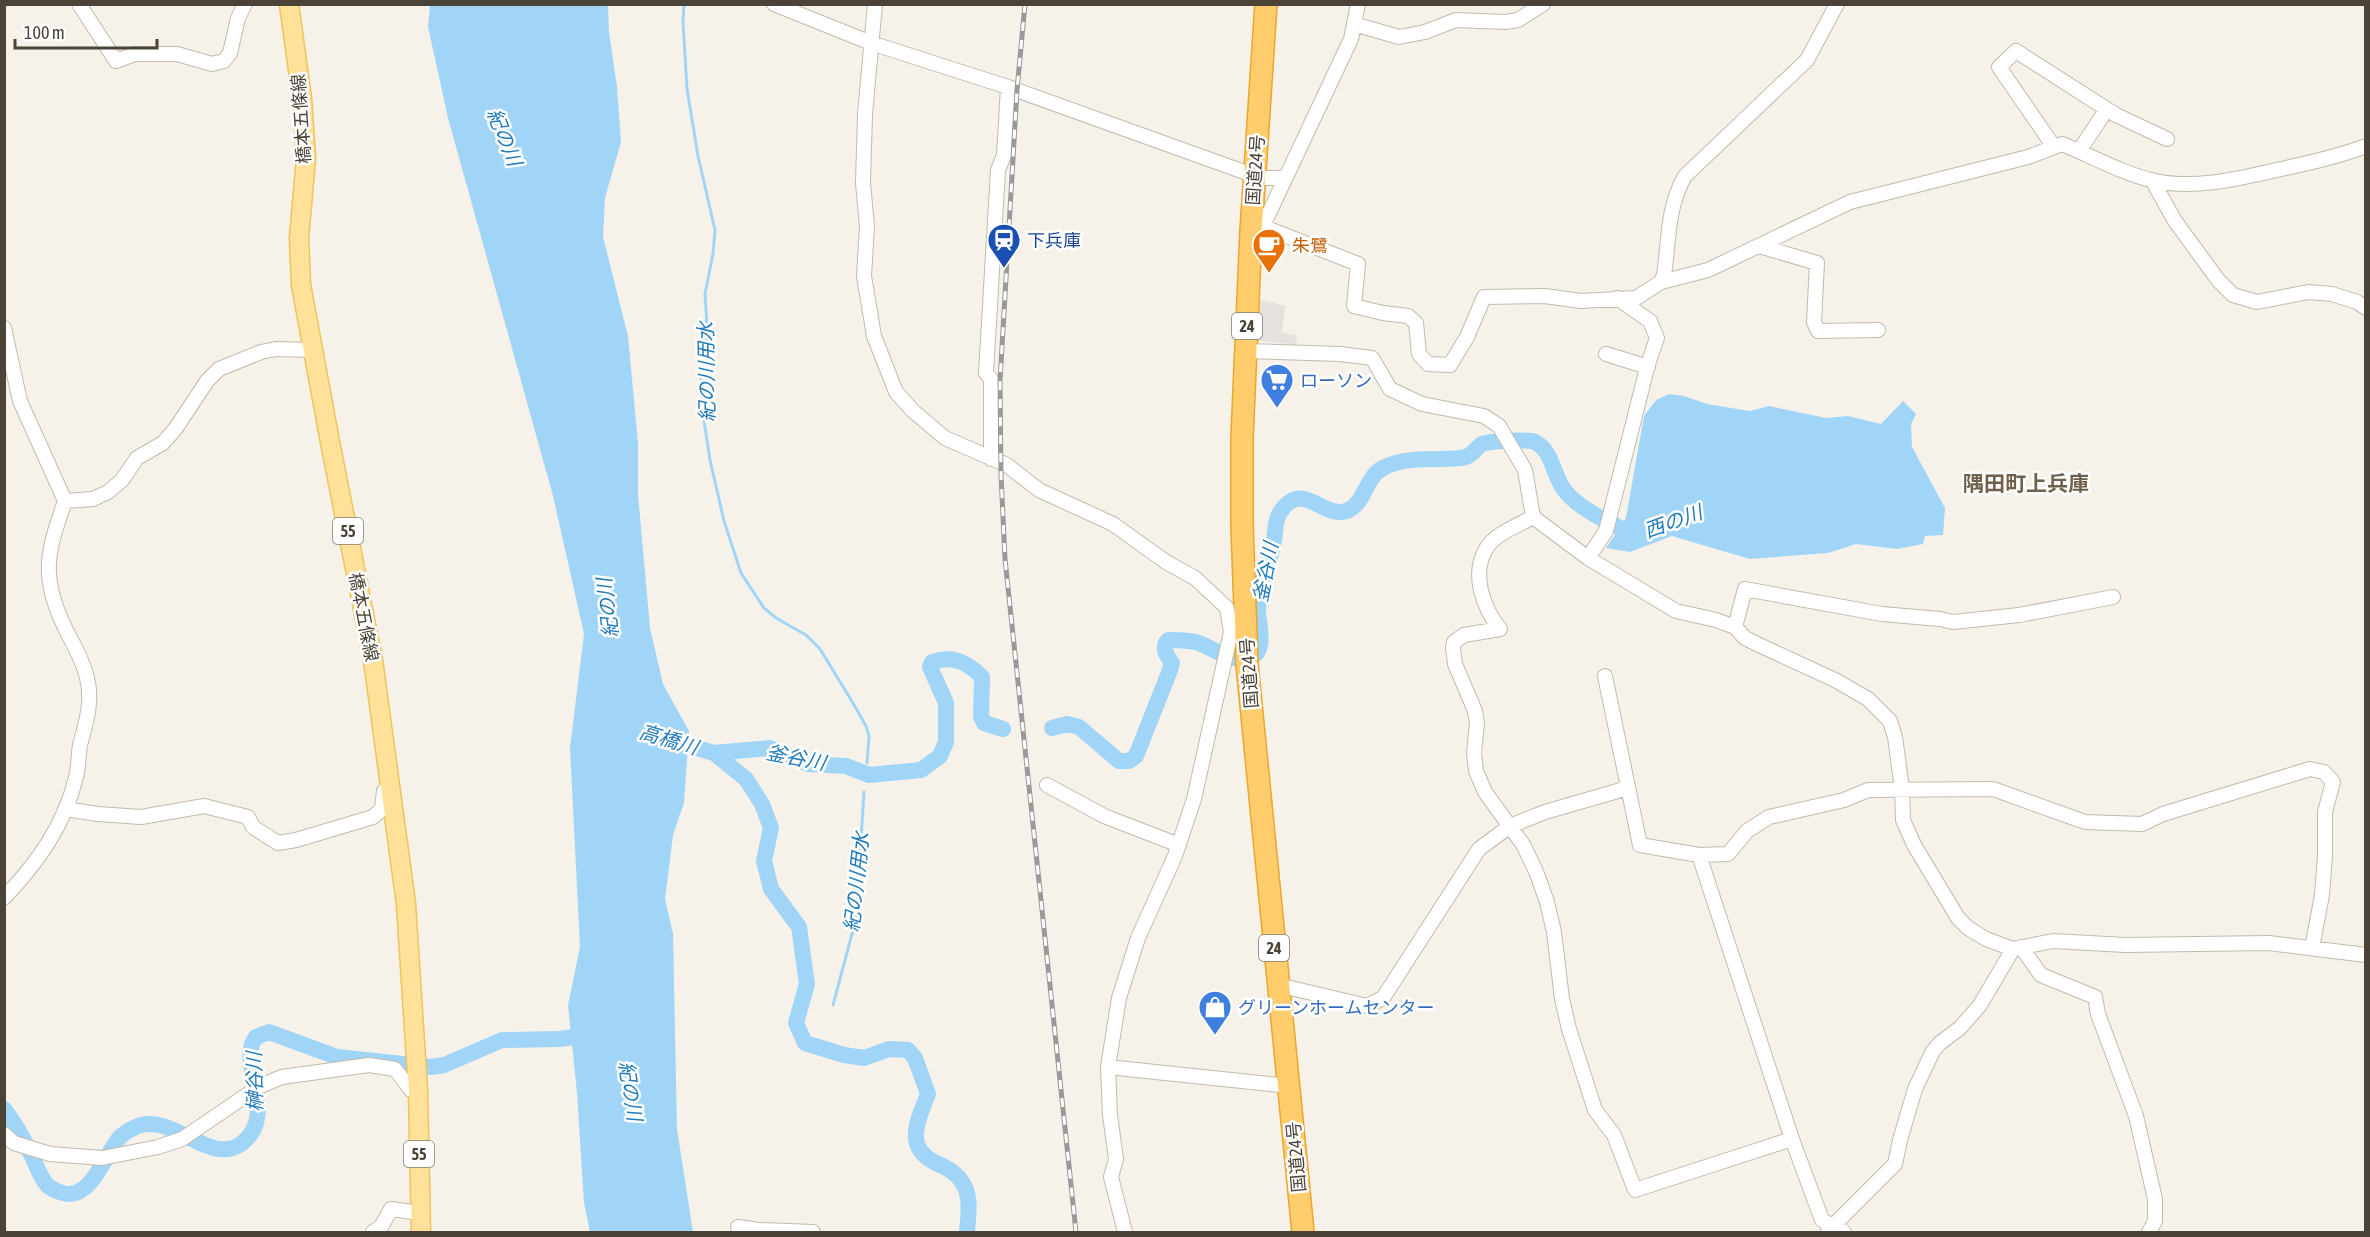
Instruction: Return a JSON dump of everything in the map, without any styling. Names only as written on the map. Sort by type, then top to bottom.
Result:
[{"type":"highway","name":"国道24号","points":[[1266,4],[1254,175],[1256,231],[1246,351],[1236,656],[1278,985],[1303,1233]]},
{"type":"main road","name":"橋本五條線","points":[[289,4],[302,99],[306,158],[299,262],[313,350],[373,660],[406,904],[417,1075],[421,1233]]},
{"type":"street","points":[[79,4],[116,61],[135,54],[177,54],[213,64],[224,61],[230,53],[237,18],[245,4]]},
{"type":"street","points":[[774,4],[871,43],[1008,87],[1261,178],[1284,178]]},
{"type":"street","points":[[875,4],[865,114],[863,183],[867,226],[864,276],[874,336],[896,392],[913,411],[945,438],[1007,465],[1039,490],[1113,524],[1166,562],[1196,578],[1227,608],[1232,632],[1236,656],[1194,799],[1179,845],[1138,938],[1119,998],[1108,1067],[1110,1115],[1116,1159],[1111,1177],[1125,1233]]},
{"type":"street","points":[[1256,231],[1298,152],[1351,39],[1358,4]]},
{"type":"street","points":[[1354,24],[1399,37],[1425,32],[1456,20],[1505,22],[1518,20],[1543,4]]},
{"type":"street","points":[[1661,282],[1664,275],[1670,213],[1676,192],[1685,176],[1808,60],[1837,4]]},
{"type":"street","points":[[2054,147],[1999,67],[2016,51],[2107,109],[2167,139]]},
{"type":"street","points":[[991,459],[992,379],[986,373],[998,170],[1004,155],[1008,87]]},
{"type":"street","points":[[2079,151],[2107,109]]},
{"type":"street","points":[[1256,231],[1269,229],[1358,264],[1354,306],[1383,314],[1408,316],[1416,323],[1419,354],[1428,364],[1450,365],[1459,353],[1484,297],[1545,296],[1581,301],[1636,298],[1661,282],[1708,270],[1850,202],[2028,157],[2061,144],[2110,165],[2152,180],[2172,184],[2215,183],[2343,155],[2366,146]]},
{"type":"street","points":[[2152,180],[2175,221],[2218,280],[2233,295],[2257,303],[2308,292],[2332,294],[2357,302],[2366,308]]},
{"type":"street","points":[[1759,246],[1817,263],[1814,322],[1818,331],[1878,330]]},
{"type":"street","points":[[1588,558],[1606,531],[1648,367],[1658,338],[1650,321],[1617,298]]},
{"type":"street","points":[[4,328],[20,401],[65,501],[52,538],[47,569],[51,596],[88,680],[89,707],[76,778],[53,836],[29,871],[4,897]]},
{"type":"street","points":[[65,501],[93,499],[108,492],[122,480],[137,458],[163,443],[176,428],[207,381],[219,369],[261,352],[276,349],[313,350]]},
{"type":"street","points":[[1246,351],[1340,354],[1371,358],[1390,389],[1422,404],[1484,416],[1499,426],[1525,470],[1533,517],[1588,558],[1676,612],[1716,620],[1735,627],[1745,638],[1836,680],[1868,699],[1890,722],[1895,737],[1902,789],[1903,820],[1914,845],[1958,918],[1968,928],[2017,948],[2041,975],[2095,998],[2098,1014],[2136,1116],[2155,1199],[2155,1221],[2149,1233]]},
{"type":"street","points":[[1606,354],[1648,367]]},
{"type":"street","points":[[1533,517],[1501,535],[1486,548],[1479,570],[1482,595],[1500,628],[1464,635],[1454,642],[1453,648],[1455,664],[1475,711],[1476,771],[1485,792],[1510,826],[1533,864],[1547,903],[1567,1019],[1595,1110],[1614,1135],[1635,1190],[1792,1139]]},
{"type":"street","points":[[1735,627],[1745,589],[1882,614],[1953,622],[2019,615],[2113,597]]},
{"type":"street","points":[[1605,676],[1640,845],[1699,855],[1728,854],[1747,831],[1769,816],[1844,800],[1868,790],[1993,789],[2085,822],[2142,824],[2163,814],[2310,769],[2324,772],[2333,782],[2325,812],[2322,895],[2312,948]]},
{"type":"street","points":[[1047,785],[1104,816],[1179,845]]},
{"type":"street","points":[[65,808],[98,814],[141,817],[204,806],[248,817],[253,827],[278,843],[296,840],[373,817],[382,809],[384,791],[390,787]]},
{"type":"street","points":[[1278,985],[1367,1006],[1383,998],[1479,849],[1510,826],[1545,812],[1628,788]]},
{"type":"street","points":[[1699,855],[1792,1139],[1822,1220],[1834,1231],[1895,1164],[1915,1089],[1933,1051],[1960,1028],[1980,1005],[2017,948],[2052,941],[2125,945],[2269,942],[2366,955]]},
{"type":"street","points":[[4,1134],[14,1143],[50,1154],[102,1158],[158,1147],[182,1138],[260,1086],[282,1077],[369,1065],[395,1069],[411,1090],[417,1075]]},
{"type":"street","points":[[1108,1067],[1289,1086]]},
{"type":"street","points":[[373,1233],[381,1227],[391,1209],[420,1213]]},
{"type":"street","points":[[738,1227],[813,1233]]},
{"type":"shaded area","points":[[1258,299],[1285,306],[1282,333],[1296,335],[1297,345],[1255,340]]},
{"type":"water","name":"紀の川","points":[[430,5],[608,5],[621,142],[605,198],[603,237],[628,336],[638,443],[638,494],[650,628],[663,684],[689,731],[684,803],[673,835],[665,899],[673,934],[677,1129],[693,1232],[590,1232],[584,1203],[577,1093],[568,1005],[580,947],[570,748],[584,634],[553,496],[448,118],[428,27]]},
{"type":"water","name":"西の川","points":[[1669,394],[1684,396],[1707,404],[1750,411],[1769,406],[1826,418],[1848,416],[1881,424],[1903,401],[1916,414],[1911,424],[1912,447],[1945,508],[1943,535],[1925,536],[1923,544],[1897,549],[1856,544],[1828,553],[1750,559],[1672,536],[1630,552],[1606,548],[1626,518],[1644,416],[1656,400]]},
{"type":"waterway","name":"紀の川用水","points":[[684,4],[687,89],[698,156],[715,230],[705,294],[707,326],[701,369],[702,408],[710,460],[724,521],[741,573],[764,608],[776,618],[806,635],[820,649],[853,703],[869,736],[867,763]]},
{"type":"waterway","name":"釜谷川","points":[[1052,728],[1067,724],[1079,727],[1119,761],[1129,761],[1136,756],[1172,663],[1165,649],[1168,640],[1195,642],[1233,658],[1240,659],[1254,655],[1260,642],[1258,603],[1275,537],[1276,522],[1281,511],[1289,502],[1297,499],[1305,499],[1329,510],[1346,511],[1357,503],[1377,472],[1390,465],[1411,460],[1462,458],[1470,455],[1485,443],[1535,442],[1546,451],[1561,485],[1579,505],[1634,535],[1639,533]]},
{"type":"waterway","name":"釜谷川","points":[[714,753],[770,748],[808,764],[846,766],[869,775],[921,770],[940,756],[946,742],[946,703],[930,667],[932,662],[947,659],[959,661],[971,667],[982,677],[981,716],[984,723],[1003,729]]},
{"type":"waterway","name":"高橋川","points":[[667,739],[714,753],[746,779],[762,804],[771,828],[764,861],[771,889],[799,927],[807,984],[796,1023],[805,1043],[844,1055],[864,1058],[889,1049],[908,1050],[915,1058],[928,1094],[917,1123],[916,1141],[926,1157],[960,1178],[967,1193],[969,1206],[967,1232]]},
{"type":"waterway","name":"紀の川用水","points":[[833,1005],[856,919],[864,792]]},
{"type":"waterway","name":"榊谷川","points":[[4,1109],[47,1185],[52,1189],[73,1194],[90,1183],[121,1136],[141,1125],[155,1124],[169,1128],[211,1147],[225,1149],[238,1146],[250,1135],[258,1115],[251,1059],[252,1046],[256,1037],[269,1032],[337,1057],[431,1067],[444,1065],[502,1040],[560,1039],[593,1034]]},
{"type":"railway","points":[[1025,4],[1017,90],[1000,381],[1001,475],[1005,559],[1076,1232]]},
{"type":"place","name":"下兵庫","points":[[1004,269]]},
{"type":"place","name":"朱鷺","points":[[1269,274]]},
{"type":"place","name":"ローソン","points":[[1277,409]]},
{"type":"place","name":"グリーンホームセンター","points":[[1215,1036]]},
{"type":"district","name":"隅田町上兵庫","points":[[2026,483]]}]
